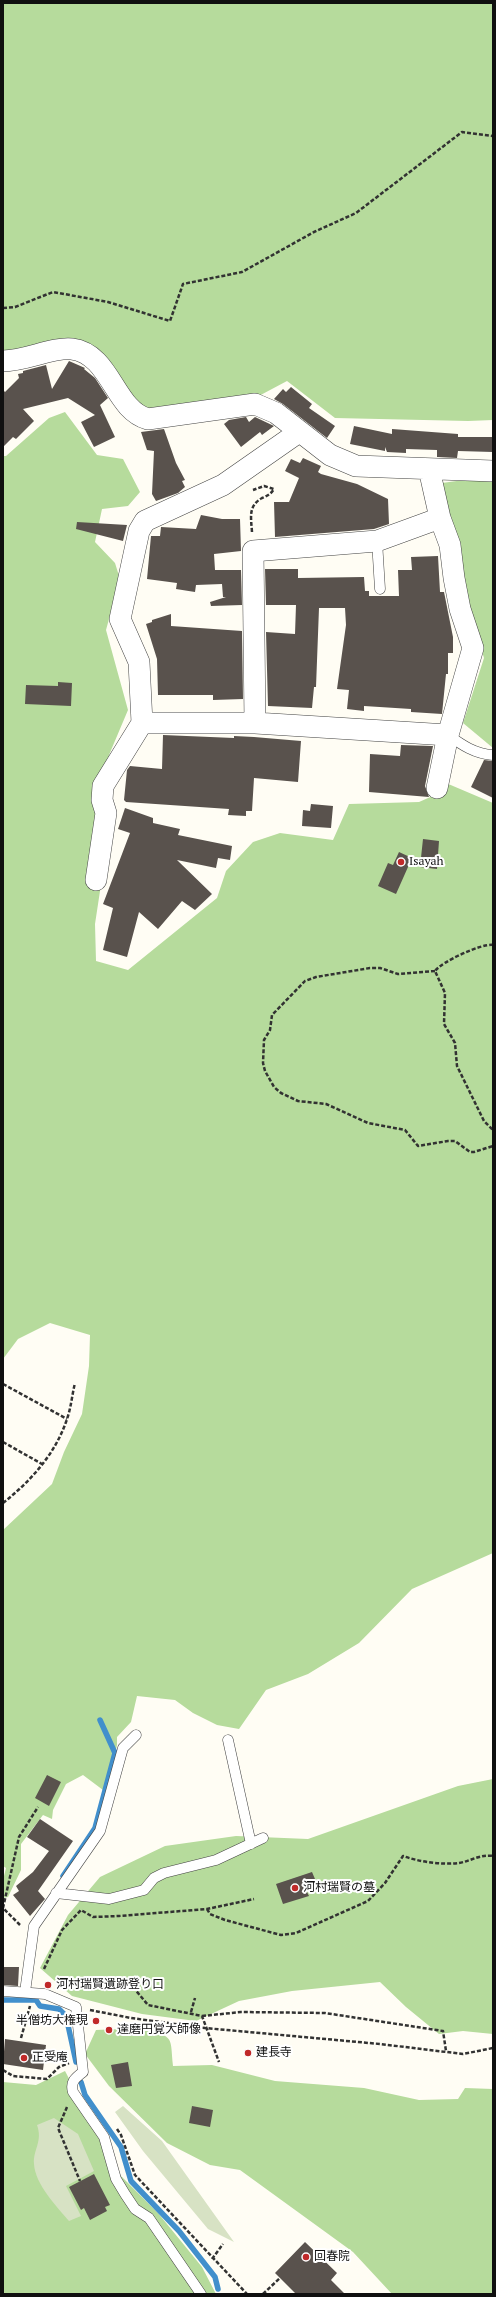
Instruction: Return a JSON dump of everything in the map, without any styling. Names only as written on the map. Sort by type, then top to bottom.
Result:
[{"type":"street","points":[[3,361],[16,361],[72,349],[87,354],[96,361],[128,407],[137,416],[148,419],[255,404],[276,413],[330,455],[356,466],[493,471]]},
{"type":"street","points":[[96,880],[106,813],[102,800],[103,786],[142,723],[139,662],[120,619],[140,531],[145,521],[223,485],[299,432]]},
{"type":"street","points":[[429,469],[440,518],[450,545],[457,593],[473,648],[448,735],[437,788]]},
{"type":"street","points":[[255,723],[253,551],[377,541],[440,518]]},
{"type":"street","points":[[142,723],[255,723],[448,735]]},
{"type":"lane","points":[[377,541],[380,589]]},
{"type":"lane","points":[[448,735],[465,747],[484,755],[493,755]]},
{"type":"lane","points":[[25,1992],[34,1938],[34,1926],[100,1831],[124,1748],[136,1736]]},
{"type":"lane","points":[[228,1740],[252,1844]]},
{"type":"lane","points":[[56,1893],[109,1899],[144,1890],[154,1878],[164,1873],[216,1860],[263,1838]]},
{"type":"lane","points":[[3,1991],[45,1994],[76,2007],[83,2072],[74,2079],[71,2085],[73,2092],[104,2137],[116,2179],[135,2209],[149,2218],[201,2294]]},
{"type":"path","points":[[3,308],[15,307],[53,292],[108,302],[170,321],[183,284],[242,272],[314,232],[356,213],[462,132],[493,136]]},
{"type":"path","points":[[251,490],[264,486],[274,489],[251,508],[253,551]]},
{"type":"path","points":[[493,945],[487,944],[473,949],[444,963],[435,972],[398,974],[380,968],[358,969],[326,974],[306,981],[270,1020],[270,1030],[263,1047],[265,1071],[274,1087],[288,1097],[326,1104],[368,1123],[405,1130],[418,1146],[455,1141],[470,1152],[493,1146]]},
{"type":"path","points":[[435,972],[445,993],[444,1024],[455,1043],[457,1066],[484,1121],[493,1130]]},
{"type":"path","points":[[3,1503],[32,1478],[54,1448],[67,1419],[75,1383]]},
{"type":"path","points":[[3,1384],[67,1419]]},
{"type":"path","points":[[3,1442],[42,1464]]},
{"type":"path","points":[[34,1938],[3,1908],[19,1837],[38,1807]]},
{"type":"path","points":[[207,1908],[210,1914],[225,1920],[281,1935],[296,1933],[368,1901],[385,1883],[403,1856],[421,1862],[458,1863],[483,1855],[493,1856]]},
{"type":"path","points":[[42,1972],[62,1930],[81,1910],[93,1917],[207,1908],[254,1899]]},
{"type":"path","points":[[133,1987],[148,2006],[191,2012],[202,2016],[241,2012],[325,2013],[443,2031],[446,2051]]},
{"type":"path","points":[[191,2012],[195,1998]]},
{"type":"path","points":[[76,2007],[131,2018],[205,2028],[446,2051],[463,2054],[493,2048]]},
{"type":"path","points":[[21,2038],[28,2012]]},
{"type":"path","points":[[202,2016],[205,2028],[219,2062]]},
{"type":"path","points":[[3,2070],[13,2076],[47,2079],[59,2067],[81,2060]]},
{"type":"path","points":[[69,2101],[58,2128],[80,2181]]},
{"type":"path","points":[[113,2124],[122,2136],[135,2175],[212,2259],[247,2294]]},
{"type":"path","points":[[212,2259],[223,2244]]},
{"type":"path","points":[[263,2294],[280,2278]]},
{"type":"green space","points":[[3,3],[493,3],[493,420],[468,421],[335,418],[287,381],[255,398],[143,409],[88,347],[3,354]]},
{"type":"green space","points":[[65,412],[97,455],[123,459],[140,492],[128,506],[102,509],[95,542],[115,563],[120,579],[106,630],[128,710],[109,755],[106,813],[107,845],[95,924],[96,961],[128,970],[217,898],[226,871],[253,842],[280,833],[333,840],[349,804],[419,802],[444,791],[446,783],[493,803],[493,1553],[412,1589],[359,1643],[308,1674],[266,1690],[239,1729],[217,1725],[193,1713],[175,1700],[137,1696],[131,1722],[117,1737],[117,1745],[107,1793],[83,1775],[66,1784],[53,1810],[52,1819],[43,1815],[21,1844],[21,1870],[8,1897],[3,1898],[3,1880],[6,1868],[3,1866],[3,1530],[52,1484],[64,1452],[82,1414],[89,1366],[90,1335],[50,1323],[18,1339],[3,1359],[3,456],[6,456],[49,418]]},
{"type":"green space","points":[[493,476],[493,748],[463,723],[484,658],[460,576],[442,483]]},
{"type":"green space","points":[[493,1779],[493,2034],[463,2031],[439,2034],[406,2007],[380,1982],[292,1991],[239,2001],[196,2021],[142,2014],[72,1996],[40,1968],[68,1915],[100,1877],[165,1846],[236,1836],[308,1839],[458,1786]]},
{"type":"green space","points":[[144,2028],[161,2034],[169,2040],[172,2049],[173,2066],[212,2065],[275,2081],[364,2088],[419,2100],[458,2099],[465,2088],[493,2089],[493,2294],[392,2294],[353,2252],[240,2170],[210,2165],[167,2143],[109,2086],[85,2054],[96,2030]]},
{"type":"green space","points":[[65,2071],[119,2174],[158,2213],[202,2267],[216,2294],[3,2294],[3,2082],[36,2085]]},
{"type":"green space","points":[[123,2106],[162,2141],[234,2242],[208,2229],[143,2151],[115,2112]]},
{"type":"green space","points":[[54,2118],[78,2134],[94,2171],[66,2186],[81,2216],[69,2221],[42,2187],[35,2172],[34,2159],[39,2136],[37,2125]]},
{"type":"building","points":[[69,361],[85,368],[84,369],[95,378],[108,398],[100,405],[115,437],[94,447],[81,422],[95,415],[68,398],[23,409],[34,421],[16,439],[13,437],[3,447],[3,390],[5,392],[19,378],[18,374],[23,373],[23,371],[46,365],[52,389]]},
{"type":"building","points":[[291,387],[312,404],[309,408],[335,426],[327,438],[283,404],[274,399],[283,389],[286,392]]},
{"type":"building","points":[[246,417],[249,422],[255,417],[274,426],[262,435],[260,432],[241,447],[224,424],[229,420]]},
{"type":"building","points":[[354,426],[392,434],[392,429],[458,434],[458,437],[493,437],[493,452],[458,451],[457,458],[437,457],[437,450],[406,449],[406,453],[387,452],[385,447],[385,451],[350,444]]},
{"type":"building","points":[[164,429],[176,463],[185,480],[182,481],[185,487],[178,493],[156,501],[152,494],[154,451],[147,450],[141,432]]},
{"type":"building","points":[[303,458],[321,466],[318,472],[321,474],[357,484],[388,499],[389,524],[374,529],[275,537],[274,502],[289,502],[299,478],[285,471],[291,459],[300,463]]},
{"type":"building","points":[[201,515],[222,519],[240,519],[241,551],[214,554],[215,570],[241,570],[242,605],[211,606],[210,602],[226,597],[223,597],[222,584],[196,585],[195,592],[176,589],[177,583],[147,579],[151,536],[160,536],[161,527],[196,529]]},
{"type":"building","points":[[77,522],[127,525],[123,541],[76,529]]},
{"type":"building","points":[[438,556],[440,592],[444,592],[453,637],[453,653],[448,653],[448,674],[446,674],[442,714],[411,712],[411,709],[364,706],[364,711],[347,709],[349,690],[337,689],[346,625],[345,608],[319,608],[316,687],[314,687],[312,708],[268,706],[266,632],[295,634],[296,605],[266,605],[265,569],[298,569],[298,578],[364,577],[365,591],[369,591],[369,596],[399,596],[398,570],[412,570],[411,557]]},
{"type":"building","points":[[171,614],[171,626],[242,631],[243,699],[213,700],[213,695],[158,695],[157,659],[146,624],[152,622],[152,620]]},
{"type":"building","points":[[58,682],[72,683],[71,706],[25,704],[26,685],[58,686]]},
{"type":"building","points":[[163,735],[234,738],[234,736],[301,741],[298,782],[254,778],[252,811],[246,811],[246,816],[228,815],[229,809],[126,802],[124,800],[127,770],[130,766],[162,769]]},
{"type":"building","points":[[401,745],[433,746],[425,786],[429,797],[369,792],[370,754],[400,756]]},
{"type":"building","points":[[484,760],[493,761],[493,798],[471,787]]},
{"type":"building","points":[[311,804],[333,806],[331,828],[302,826],[303,810],[310,811]]},
{"type":"building","points":[[125,808],[153,818],[153,823],[180,829],[178,835],[232,846],[230,860],[218,858],[216,868],[177,860],[212,894],[195,910],[182,901],[158,929],[139,912],[127,957],[103,950],[113,908],[103,904],[130,833],[118,829]]},
{"type":"building","points":[[423,839],[439,841],[437,869],[420,867]]},
{"type":"building","points":[[399,852],[412,858],[396,894],[378,886],[388,863],[393,865]]},
{"type":"building","points":[[47,1775],[61,1782],[49,1806],[35,1798]]},
{"type":"building","points":[[40,1819],[73,1841],[38,1891],[45,1899],[30,1916],[13,1895],[19,1891],[16,1886],[33,1872],[49,1851],[27,1837]]},
{"type":"building","name":"河村瑞賢の墓","points":[[312,1872],[318,1886],[306,1890],[309,1896],[283,1904],[276,1884]]},
{"type":"building","points":[[3,1967],[19,1967],[18,1986],[3,1985]]},
{"type":"building","name":"正受庵","points":[[5,2039],[46,2045],[43,2070],[3,2064]]},
{"type":"building","points":[[128,2062],[132,2086],[116,2088],[111,2065]]},
{"type":"building","points":[[192,2106],[213,2110],[210,2127],[189,2123]]},
{"type":"building","points":[[94,2174],[110,2205],[105,2207],[107,2211],[90,2220],[84,2208],[81,2210],[69,2187]]},
{"type":"building","name":"回春院","points":[[305,2242],[337,2273],[331,2280],[345,2294],[296,2294],[275,2273]]},
{"type":"waterway","points":[[63,1876],[95,1828],[115,1753],[100,1720]]},
{"type":"waterway","points":[[3,2000],[36,2000],[40,2006],[59,2009],[66,2016],[76,2062]]},
{"type":"waterway","points":[[81,2082],[85,2095],[121,2147],[131,2181],[179,2231],[215,2277],[218,2289]]},
{"type":"place","name":"Isayah","points":[[401,862]]},
{"type":"place","name":"河村瑞賢の墓","points":[[295,1888]]},
{"type":"place","name":"河村瑞賢遺跡登り口","points":[[48,1985]]},
{"type":"place","name":"半僧坊大権現","points":[[96,2021]]},
{"type":"place","name":"達磨円覚大師像","points":[[109,2030]]},
{"type":"place","name":"建長寺","points":[[248,2053]]},
{"type":"place","name":"正受庵","points":[[24,2058]]},
{"type":"place","name":"回春院","points":[[306,2257]]}]
